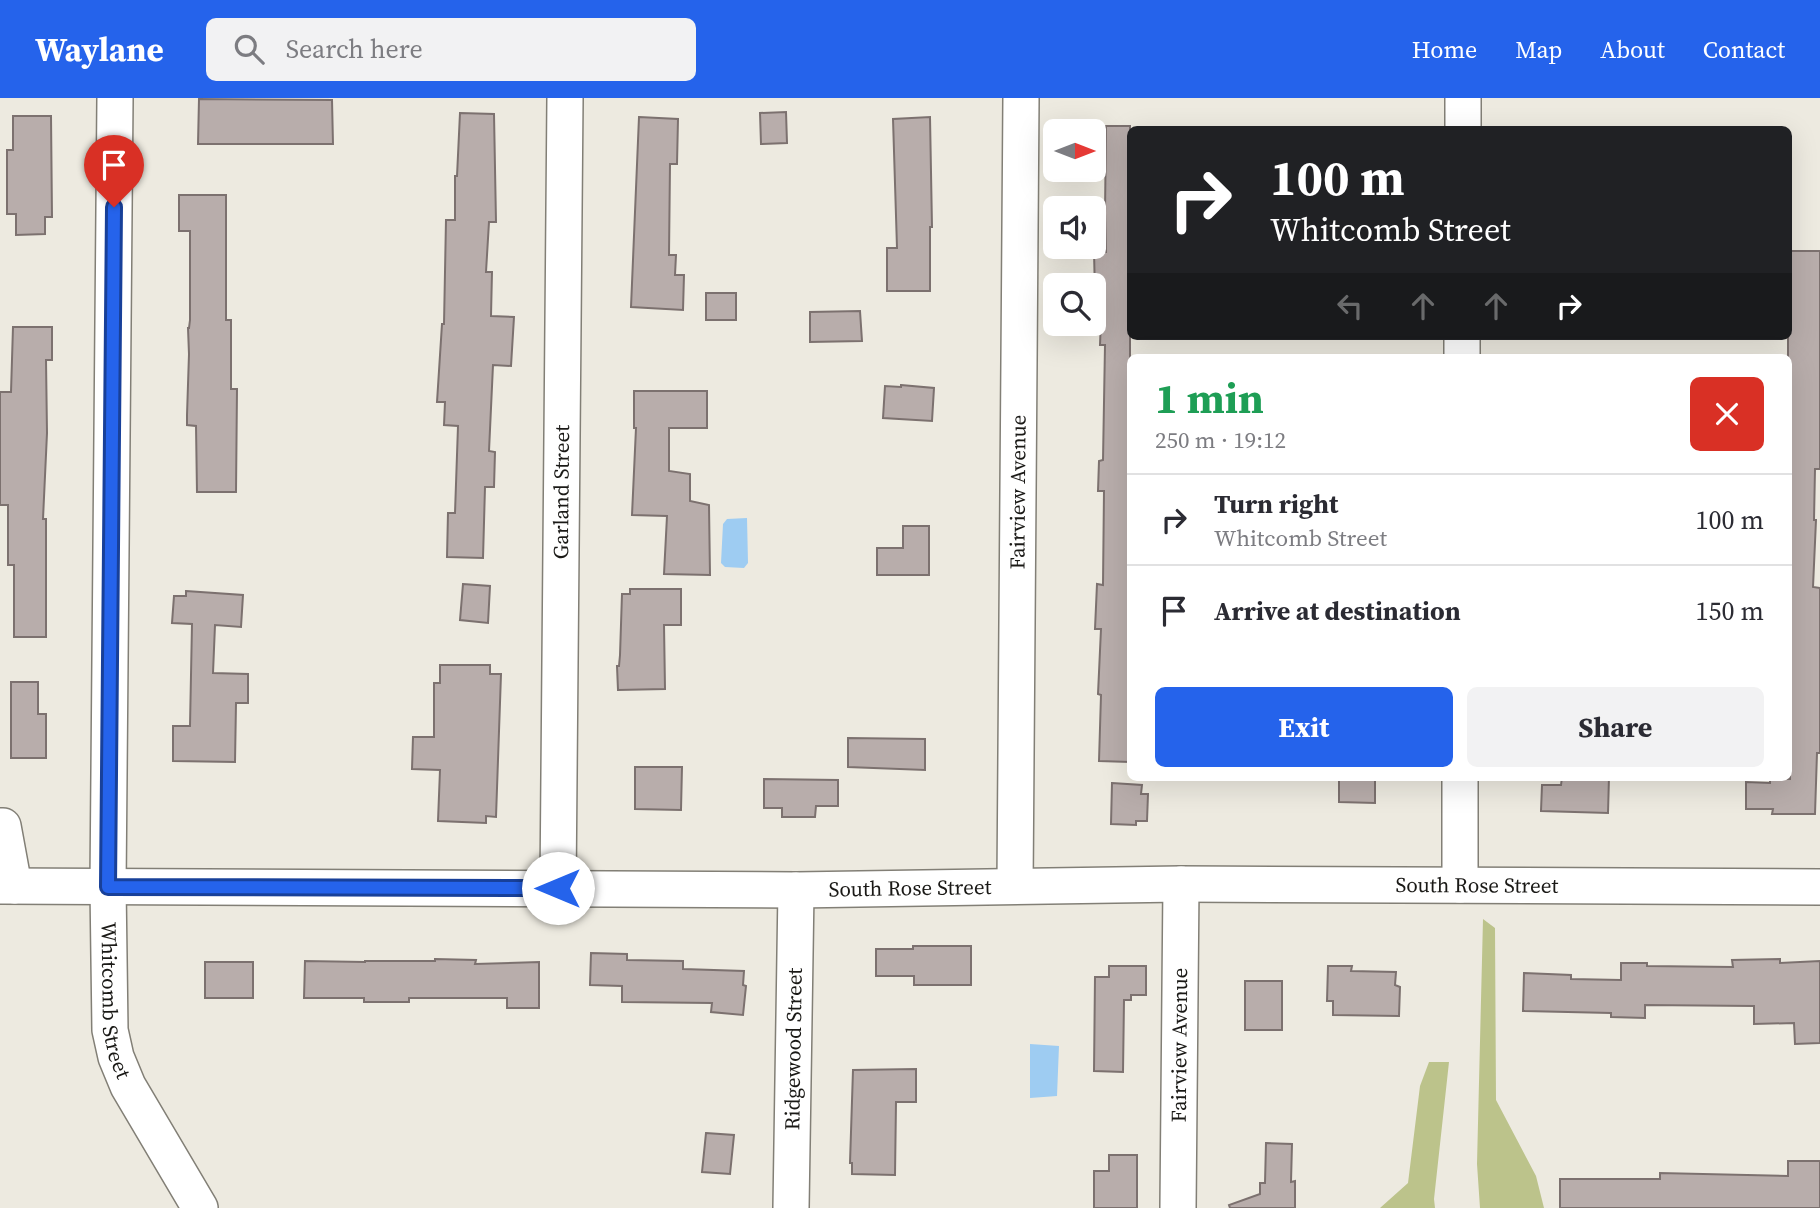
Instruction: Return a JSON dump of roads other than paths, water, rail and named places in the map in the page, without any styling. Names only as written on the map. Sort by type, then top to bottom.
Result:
[{"type":"street","name":"Whitcomb Street","points":[[115,98],[108,887],[110,1030],[116,1057],[128,1086],[200,1208]]},
{"type":"street","name":"Garland Street","points":[[558,888],[565,98]]},
{"type":"street","name":"Fairview Avenue","points":[[1015,886],[1021,98]]},
{"type":"street","points":[[1462,126],[1463,98]]},
{"type":"street","points":[[1460,781],[1460,885]]},
{"type":"street","points":[[0,826],[3,826],[7,886]]},
{"type":"street","name":"South Rose Street","points":[[7,886],[796,890],[1181,884],[1820,887]]},
{"type":"street","name":"Fairview Avenue","points":[[1178,1208],[1181,884]]},
{"type":"street","name":"Ridgewood Street","points":[[791,1208],[796,890]]},
{"type":"water","points":[[747,518],[748,563],[744,568],[725,567],[721,563],[723,524],[727,519]]},
{"type":"water","points":[[1030,1044],[1059,1046],[1057,1096],[1030,1098]]}]
